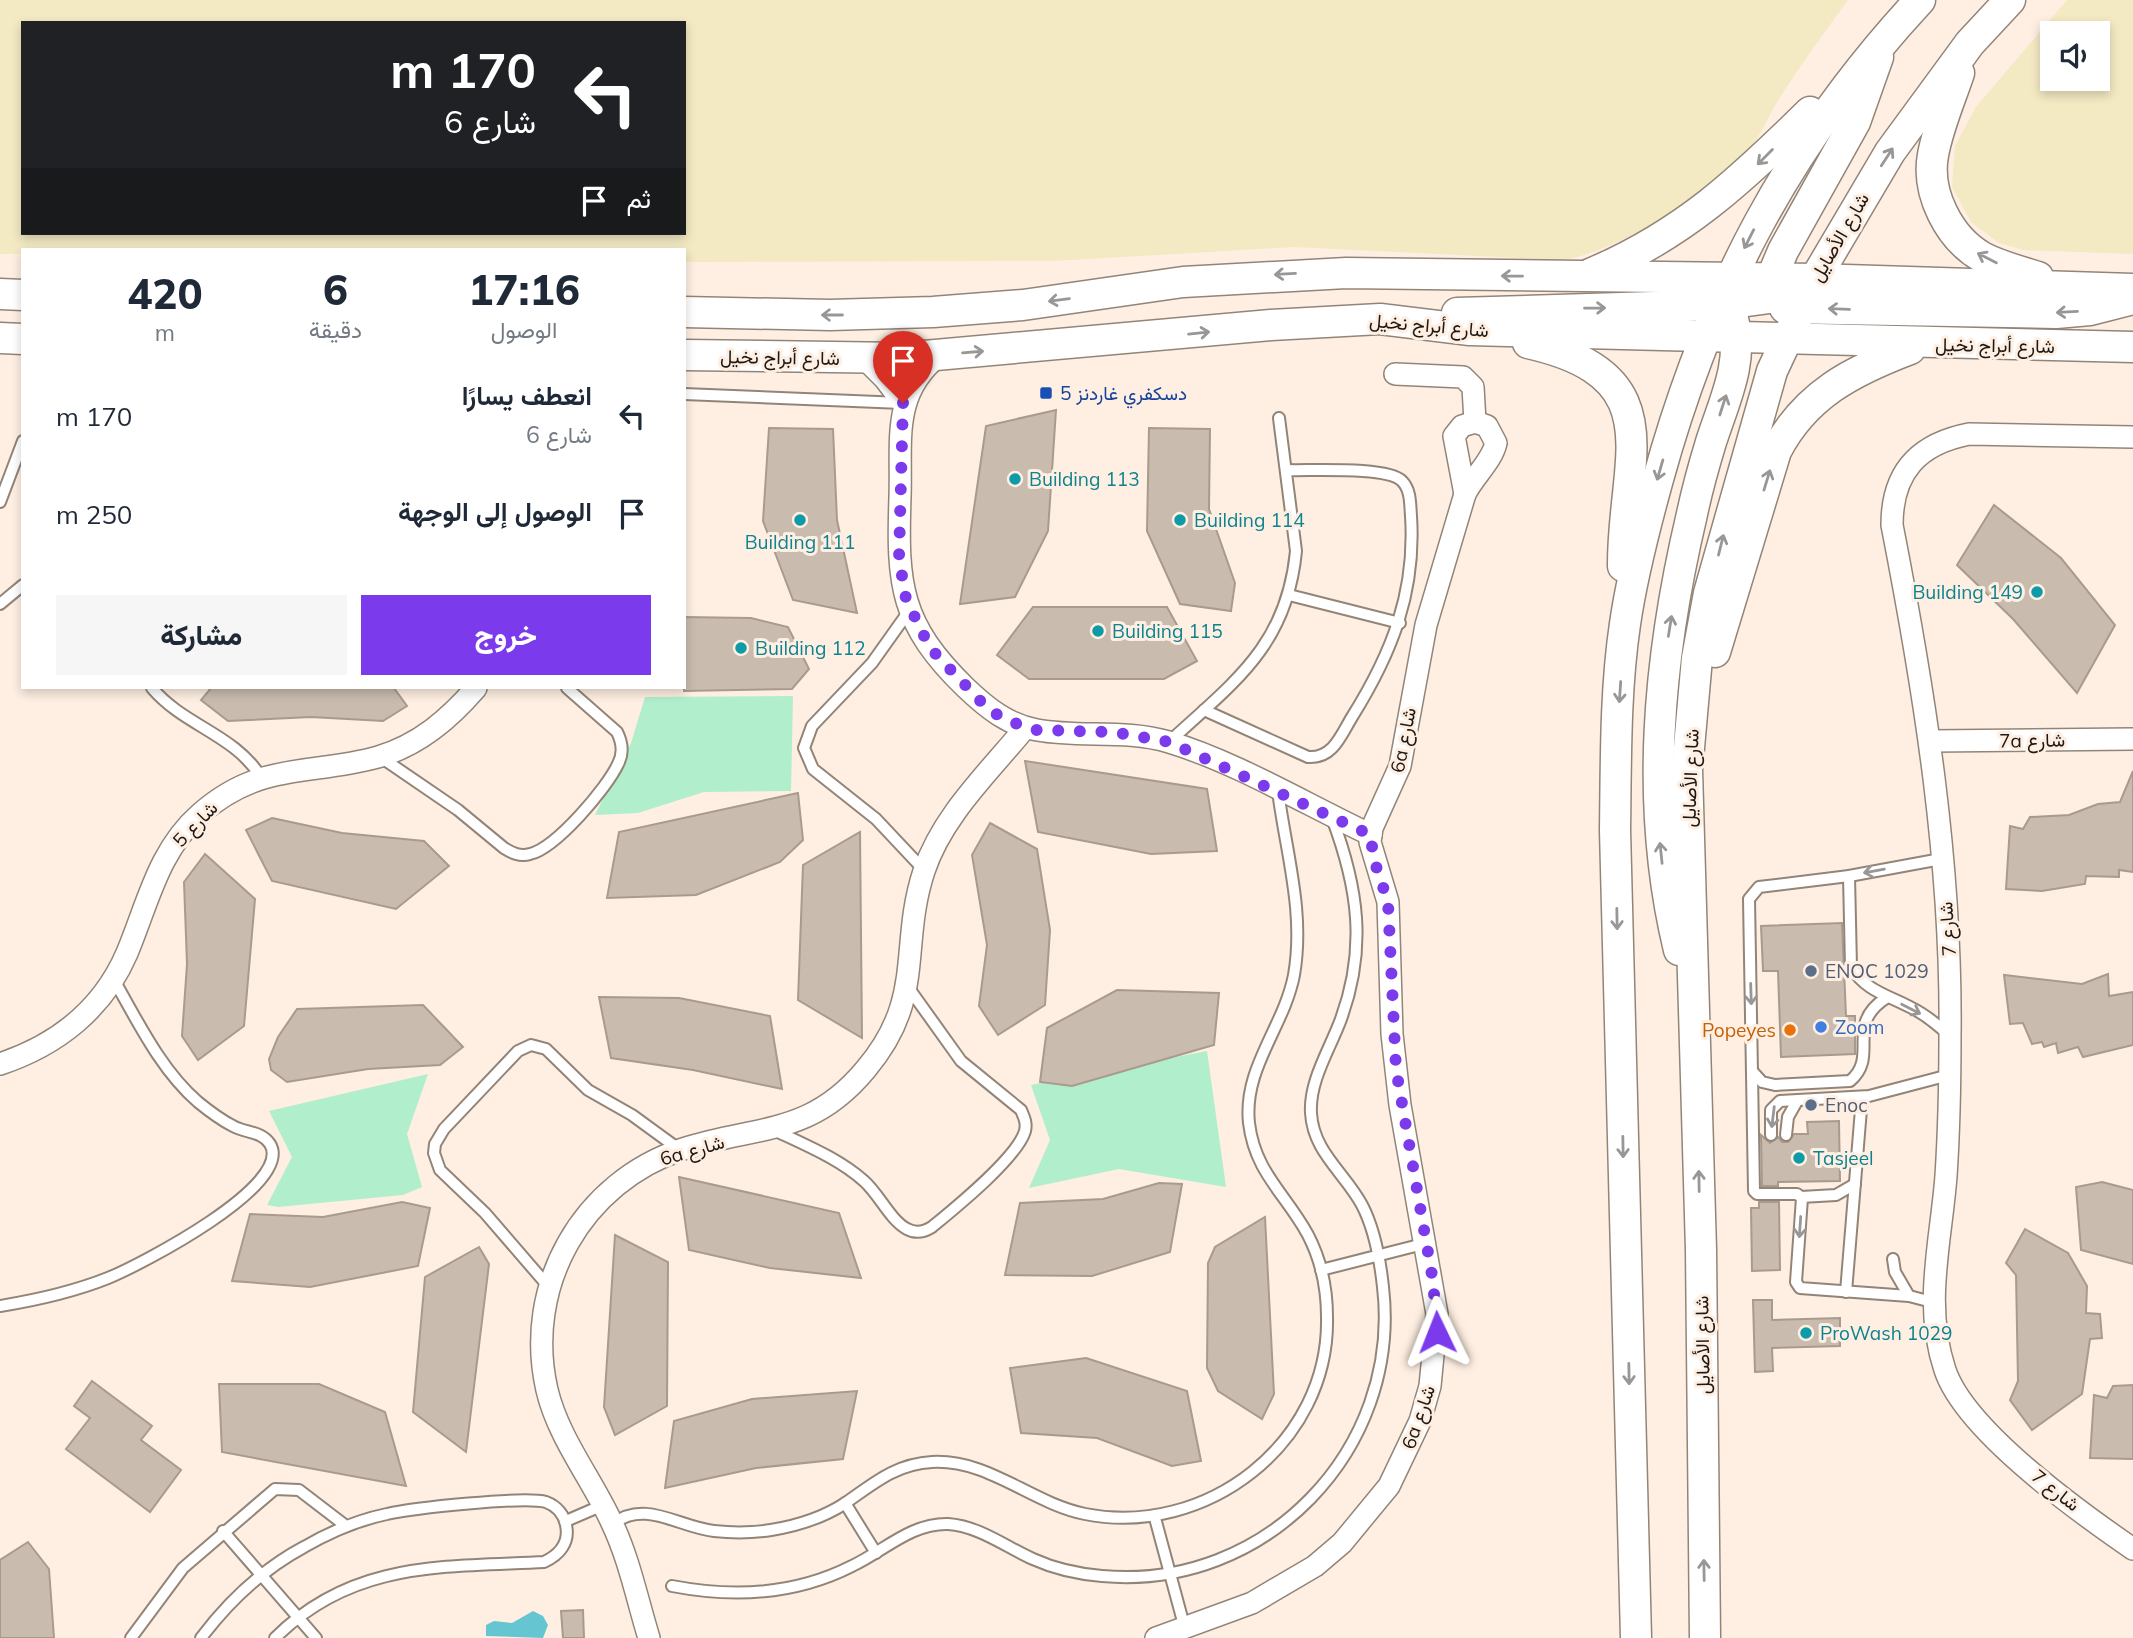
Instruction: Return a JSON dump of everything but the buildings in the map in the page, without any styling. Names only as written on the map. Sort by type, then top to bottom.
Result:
[{"type":"main road","points":[[1581,278],[1675,229],[1716,202],[1920,0]]},
{"type":"main road","name":"شارع الأصايل","points":[[1705,1638],[1695,1015],[1687,806],[1697,658],[1709,593],[1747,450],[1772,371],[1815,279],[1890,152],[1970,43],[2010,0]]},
{"type":"main road","points":[[1766,295],[1856,122],[1868,93],[1882,40]]},
{"type":"main road","points":[[1695,1015],[1670,912],[1661,858],[1657,802],[1658,737],[1665,656],[1680,565],[1710,444],[1735,371],[1727,306],[1797,155],[1882,40]]},
{"type":"main road","points":[[1970,43],[1932,158],[1933,187],[1942,214],[1958,238],[1980,256],[2074,288]]},
{"type":"main road","name":"شارع أبراج نخيل","points":[[686,312],[830,315],[956,311],[1068,299],[1183,282],[1292,274],[1689,278],[1727,306],[1786,339],[2133,347]]},
{"type":"main road","points":[[1766,295],[1791,293],[1815,279],[2133,289]]},
{"type":"main road","points":[[0,294],[21,295]]},
{"type":"main road","points":[[1766,295],[1786,339]]},
{"type":"main road","name":"شارع أبراج نخيل","points":[[686,355],[864,358],[938,355],[1271,325],[1380,318],[1470,330],[1707,337],[1727,306],[1766,295],[1801,308],[2056,313],[2090,310],[2133,299]]},
{"type":"main road","points":[[1380,318],[1501,310],[1727,306]]},
{"type":"main road","points":[[1470,330],[1577,357],[1597,370],[1627,410],[1633,434],[1634,458],[1623,544],[1625,624],[1616,740],[1615,830],[1636,1638]]},
{"type":"main road","points":[[1625,624],[1647,518],[1671,431],[1707,337]]},
{"type":"main road","points":[[0,338],[21,339]]},
{"type":"main road","points":[[1690,733],[1776,451],[1787,429],[1806,406],[1849,374],[1923,344]]},
{"type":"main road","points":[[1626,1638],[1635,1584]]},
{"type":"street","points":[[938,355],[917,377],[903,403],[899,558],[909,611],[930,648],[948,670],[988,709],[1025,728],[1046,732],[1122,733],[1169,742],[1371,835]]},
{"type":"street","points":[[864,358],[903,403]]},
{"type":"street","points":[[1395,374],[1463,377],[1473,387],[1475,422]]},
{"type":"street","points":[[1475,422],[1487,426],[1496,443],[1492,456],[1474,475],[1465,494],[1454,436],[1462,426],[1475,422]]},
{"type":"street","name":"شارع 7","points":[[2130,1544],[1997,1442],[1964,1406],[1945,1371],[1935,1333],[1932,1302],[1945,1176],[1949,1075],[1948,943],[1931,741],[1892,525],[1894,500],[1903,475],[1928,448],[1947,439],[1969,434],[2133,437]]},
{"type":"street","name":"6a شارع","points":[[1156,1638],[1252,1603],[1315,1566],[1342,1543],[1389,1486],[1420,1421],[1436,1350],[1437,1314],[1427,1243],[1400,1105],[1392,1034],[1388,902],[1373,857],[1371,835],[1400,766],[1426,625],[1465,494]]},
{"type":"street","name":"شارع 5","points":[[0,1064],[43,1046],[64,1033],[100,1000],[114,980],[154,880],[178,837],[218,800],[261,777],[379,756],[434,729],[475,689]]},
{"type":"street","name":"6a شارع","points":[[649,1638],[613,1524],[564,1433],[547,1392],[541,1328],[548,1286],[572,1234],[597,1202],[628,1175],[680,1150],[774,1130],[833,1101],[865,1071],[892,1031],[908,987],[916,908],[924,870],[947,824],[1025,728]]},
{"type":"street","name":"7a شارع","points":[[1931,741],[2133,739]]},
{"type":"lane","points":[[686,394],[903,403]]},
{"type":"lane","points":[[1169,742],[1237,681],[1261,653],[1277,625],[1289,595],[1296,540],[1279,418]]},
{"type":"lane","points":[[0,502],[21,446]]},
{"type":"lane","points":[[1204,710],[1308,757],[1323,756],[1334,747],[1370,689],[1400,623],[1412,553],[1410,500],[1406,486],[1390,474],[1286,470]]},
{"type":"lane","points":[[2,599],[21,586]]},
{"type":"lane","points":[[1289,595],[1400,623]]},
{"type":"lane","points":[[909,611],[872,663],[812,726],[804,748],[813,769],[876,819],[924,870]]},
{"type":"lane","points":[[153,689],[188,720],[240,750],[261,777]]},
{"type":"lane","points":[[379,756],[458,810],[511,853],[529,855],[545,846],[581,811],[610,776],[621,756],[621,739],[617,732],[568,689]]},
{"type":"lane","points":[[613,1524],[623,1517],[642,1512],[714,1531],[768,1531],[821,1516],[845,1503],[876,1479],[894,1471],[934,1462],[972,1466],[989,1472],[1043,1502],[1065,1509],[1109,1518],[1155,1518],[1204,1503],[1238,1483],[1268,1458],[1299,1417],[1320,1371],[1327,1320],[1321,1270],[1303,1226],[1264,1172],[1256,1155],[1249,1117],[1253,1079],[1286,1004],[1297,948],[1297,903],[1279,791]]},
{"type":"lane","points":[[672,1586],[724,1594],[777,1590],[828,1577],[876,1553],[908,1533],[945,1524],[963,1526],[1034,1559],[1079,1573],[1124,1578],[1170,1573],[1232,1556],[1261,1540],[1304,1506],[1333,1474],[1365,1416],[1382,1353],[1385,1321],[1375,1238],[1361,1203],[1322,1150],[1312,1122],[1313,1093],[1349,990],[1357,939],[1354,887],[1332,817]]},
{"type":"lane","points":[[1855,1184],[1836,1195],[1795,1196],[1773,1189],[1757,1194],[1753,1189],[1750,895],[1759,887],[1849,876],[1941,859]]},
{"type":"lane","points":[[1849,876],[1851,967],[1865,985],[1886,998],[1921,1013],[1950,1037]]},
{"type":"lane","points":[[0,1306],[75,1290],[141,1263],[202,1227],[233,1204],[264,1177],[274,1162],[274,1154],[266,1138],[223,1120],[197,1101],[175,1078],[114,980]]},
{"type":"lane","points":[[774,1130],[855,1173],[880,1197],[905,1228],[912,1231],[926,1231],[932,1227],[999,1165],[1024,1134],[1025,1117],[1021,1110],[961,1061],[908,987]]},
{"type":"lane","points":[[1753,1072],[1762,1082],[1775,1085],[1850,1081],[1863,1064],[1865,1021],[1869,1012],[1886,998]]},
{"type":"lane","points":[[548,1286],[485,1213],[440,1170],[434,1153],[444,1129],[518,1051],[531,1045],[546,1049],[588,1090],[632,1115],[680,1150]]},
{"type":"lane","points":[[1771,1135],[1774,1105],[1862,1097],[1949,1075]]},
{"type":"lane","points":[[1846,1292],[1862,1097]]},
{"type":"lane","points":[[1786,1135],[1788,1117],[1797,1101]]},
{"type":"lane","points":[[1788,1182],[1795,1196],[1797,1284],[1803,1289],[1909,1296],[1932,1302]]},
{"type":"lane","points":[[1321,1270],[1427,1243]]},
{"type":"lane","points":[[1893,1259],[1895,1272],[1909,1296]]},
{"type":"lane","points":[[131,1638],[165,1588],[223,1531],[268,1493],[283,1487],[306,1494],[346,1527]]},
{"type":"lane","points":[[201,1638],[236,1597],[261,1575],[302,1548],[346,1527],[389,1513],[528,1501],[555,1507],[566,1521],[568,1531],[561,1551],[544,1562],[394,1572],[334,1594],[298,1617],[275,1638]]},
{"type":"lane","points":[[845,1503],[876,1553]]},
{"type":"lane","points":[[566,1521],[603,1505]]},
{"type":"lane","points":[[1155,1518],[1185,1629]]},
{"type":"lane","points":[[223,1531],[316,1638]]},
{"type":"green space","points":[[793,696],[791,791],[704,792],[638,813],[595,815],[631,743],[645,697]]},
{"type":"green space","points":[[1207,1051],[1226,1187],[1119,1169],[1029,1188],[1050,1140],[1031,1085]]},
{"type":"green space","points":[[428,1074],[407,1134],[422,1187],[403,1195],[278,1207],[267,1205],[292,1157],[269,1111]]},
{"type":"sand","points":[[0,0],[1848,0],[1785,89],[1754,143],[1734,165],[1690,200],[1638,232],[1611,245],[1563,260],[1294,247],[1054,261],[686,262],[686,248],[21,248],[21,254],[0,254]]},
{"type":"sand","points":[[2067,0],[2133,0],[2133,254],[2023,250],[1999,243],[1971,222],[1952,187],[1955,146],[1976,107],[2040,32],[2040,91],[2110,91],[2110,21],[2049,21]]},
{"type":"water","points":[[533,1611],[543,1616],[548,1625],[543,1638],[486,1636],[486,1625],[494,1621],[512,1623]]},
{"type":"place","name":"دسكفري غاردنز 5","points":[[1046,393]]},
{"type":"place","name":"Building 113","points":[[1015,479]]},
{"type":"place","name":"Building 111","points":[[800,520]]},
{"type":"place","name":"Building 114","points":[[1180,520]]},
{"type":"place","name":"Building 149","points":[[2037,592]]},
{"type":"place","name":"Building 115","points":[[1098,631]]},
{"type":"place","name":"Building 112","points":[[741,648]]},
{"type":"place","name":"ENOC 1029","points":[[1811,971]]},
{"type":"place","name":"Zoom","points":[[1821,1027]]},
{"type":"place","name":"Popeyes","points":[[1790,1030]]},
{"type":"place","name":"Enoc","points":[[1811,1105]]},
{"type":"place","name":"Tasjeel","points":[[1799,1158]]},
{"type":"place","name":"ProWash 1029","points":[[1806,1333]]},
{"type":"route","points":[[903,403],[899,558],[909,611],[938,660],[988,709],[1006,720],[1035,730],[1113,732],[1169,742],[1192,750],[1371,835],[1371,850],[1388,902],[1392,1034],[1400,1105],[1427,1243],[1437,1332]]}]
